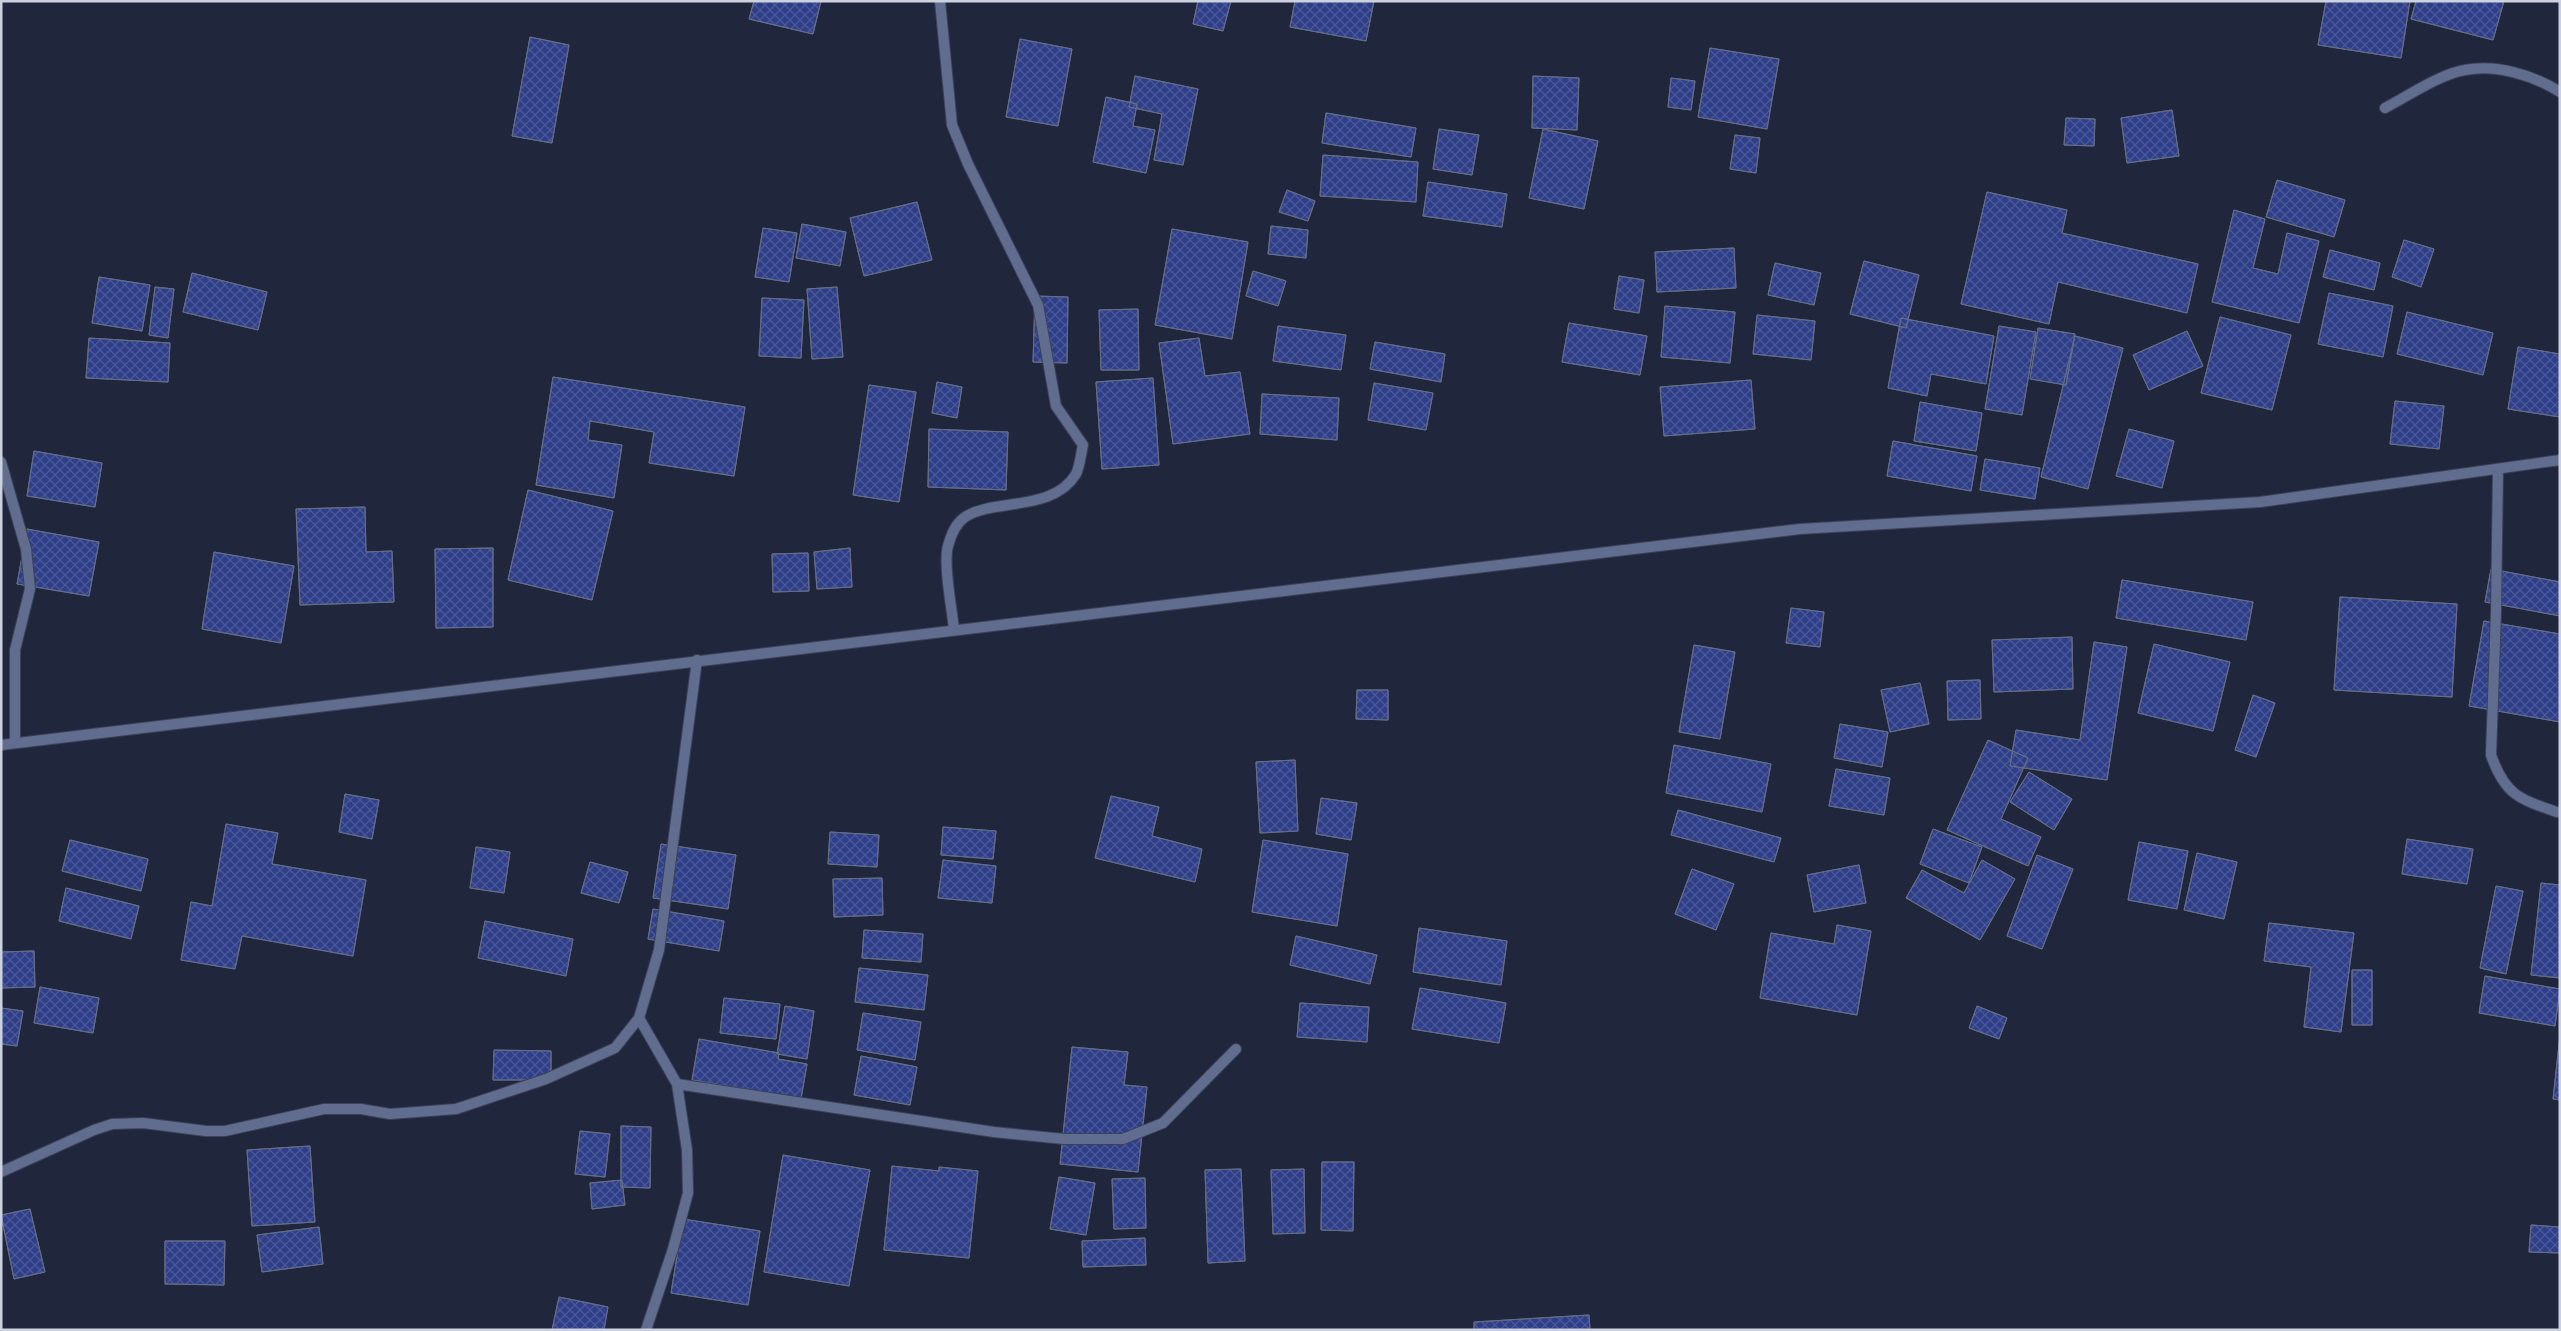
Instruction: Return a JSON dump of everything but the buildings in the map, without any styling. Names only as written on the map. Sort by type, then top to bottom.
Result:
[{"type":"street","points":[[940,1],[952,125],[968,164],[1038,305],[1056,406],[1083,444],[1076,474],[1063,487],[1032,502],[987,510],[965,517],[954,528],[947,548],[954,629]]},
{"type":"street","points":[[2385,108],[2444,77],[2464,70],[2493,69],[2524,75],[2549,85],[2560,92]]},
{"type":"street","points":[[1,745],[954,629],[1800,529],[2260,502],[2560,460]]},
{"type":"street","points":[[1,462],[26,549],[30,589],[16,650],[15,743]]},
{"type":"street","points":[[2498,469],[2496,612],[2490,755],[2498,776],[2523,801],[2557,812]]},
{"type":"street","points":[[1,1172],[94,1130],[112,1124],[143,1123],[206,1132],[225,1131],[324,1109],[361,1109],[390,1114],[456,1109],[546,1079],[615,1048],[640,1018],[659,950],[698,660]]},
{"type":"street","points":[[640,1018],[676,1084],[687,1150],[688,1193],[673,1249],[646,1330]]},
{"type":"street","points":[[676,1084],[994,1132],[1064,1139],[1123,1140],[1163,1123],[1236,1049]]}]
